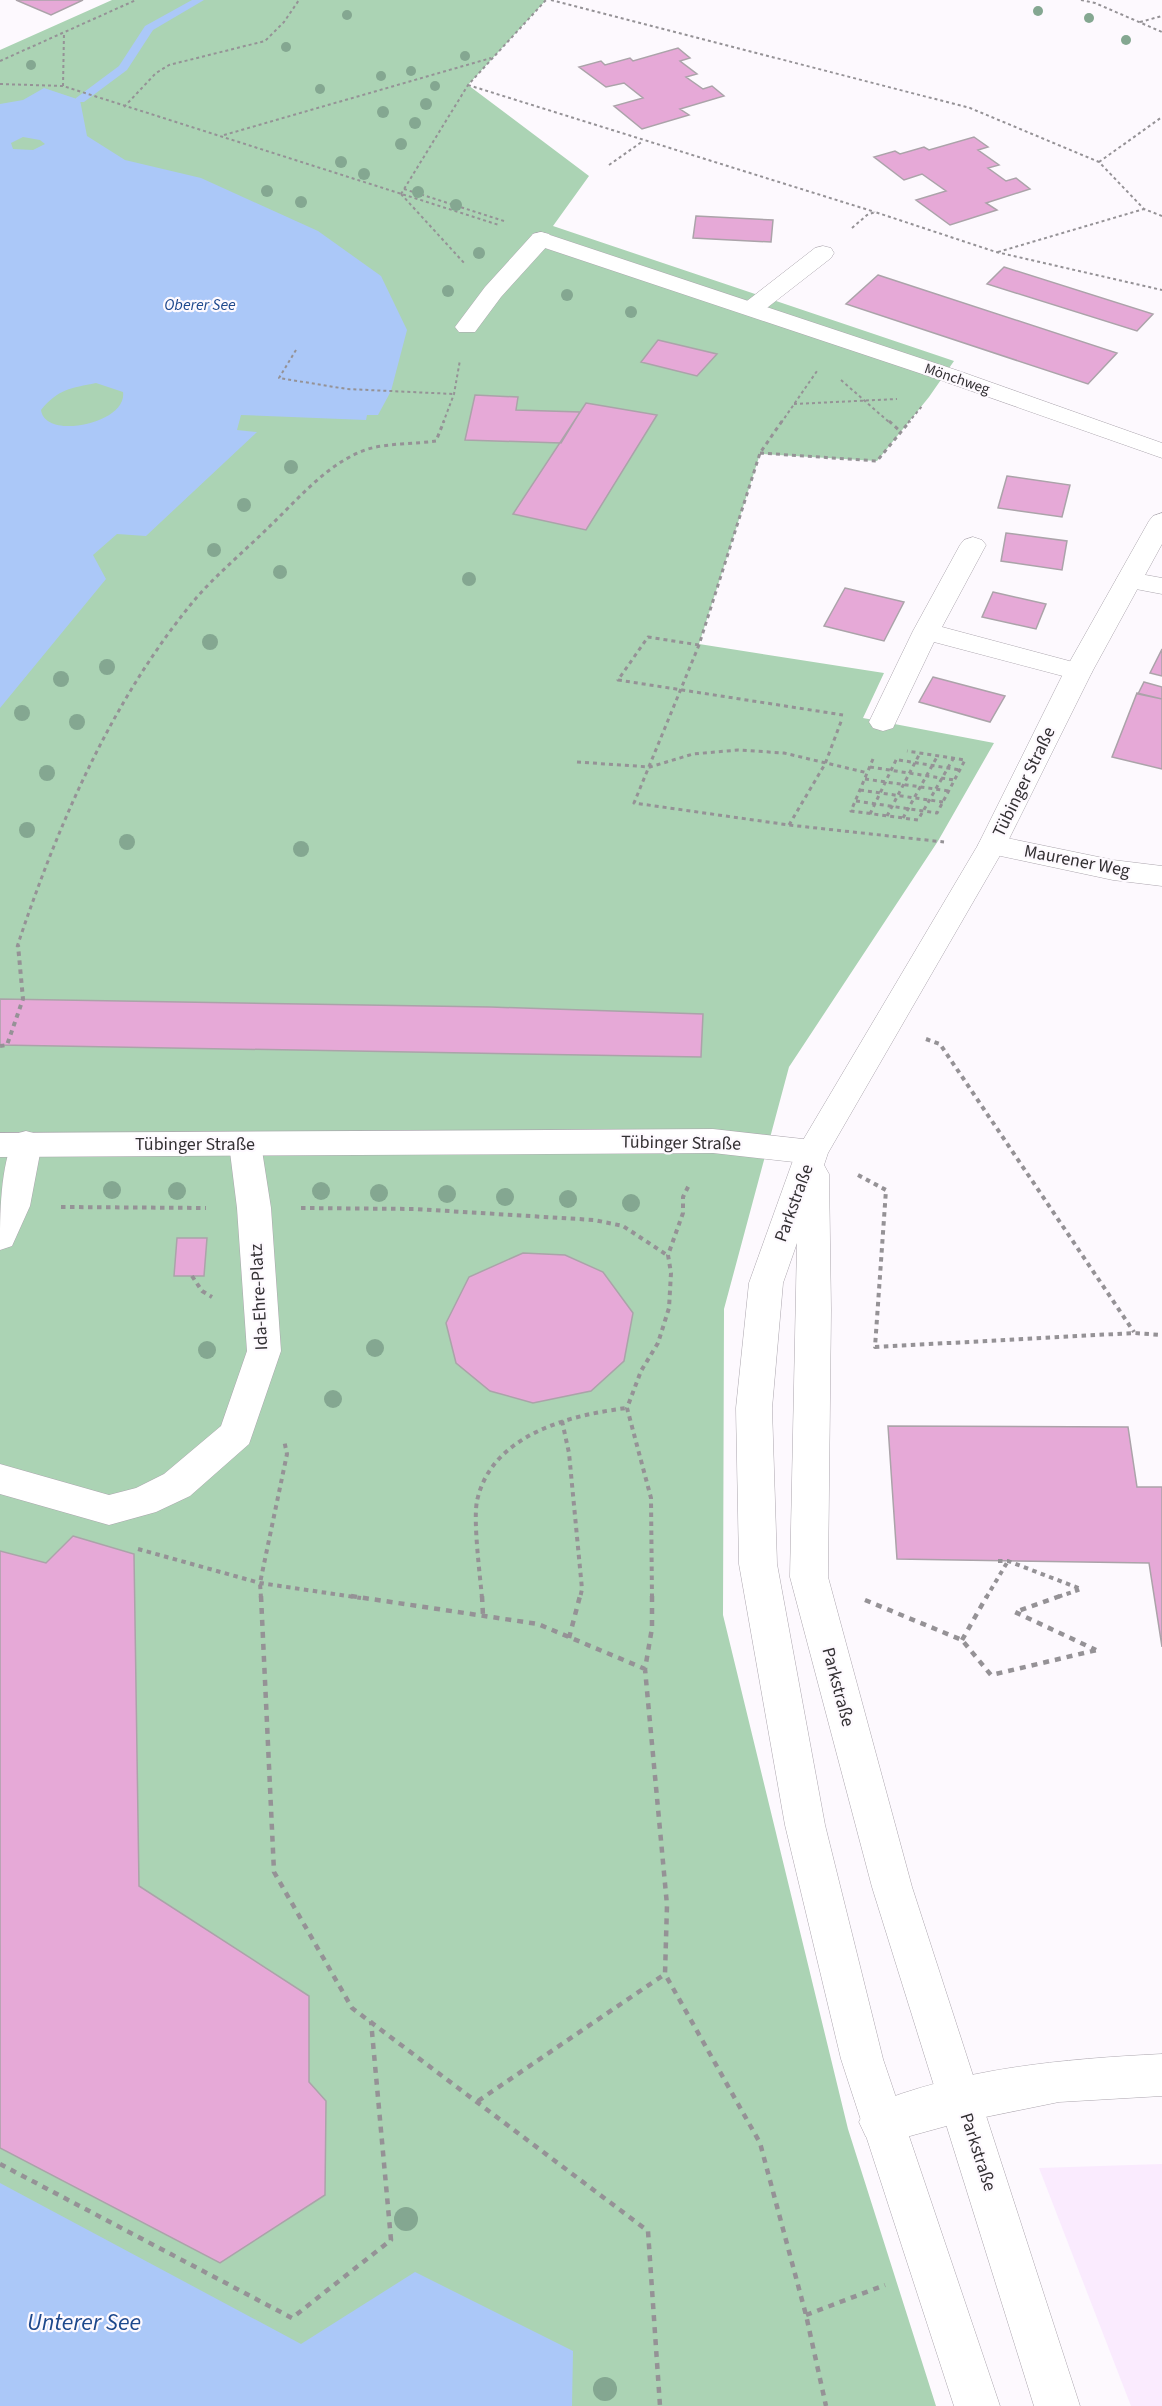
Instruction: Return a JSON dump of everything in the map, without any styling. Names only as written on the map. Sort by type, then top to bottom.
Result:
[{"type":"main road","points":[[467,327],[493,292],[541,239]]},
{"type":"main road","name":"Mönchweg","points":[[541,239],[951,376],[1162,451]]},
{"type":"main road","points":[[751,309],[824,253]]},
{"type":"main road","name":"Tübinger Straße","points":[[13,1144],[713,1141],[812,1152],[993,845],[1078,672],[1162,521]]},
{"type":"main road","points":[[883,722],[926,631],[973,545]]},
{"type":"main road","points":[[1130,580],[1162,586]]},
{"type":"main road","points":[[926,631],[1078,672]]},
{"type":"main road","name":"Maurener Weg","points":[[993,845],[1113,870],[1162,876]]},
{"type":"main road","points":[[0,1237],[13,1206],[13,1144]]},
{"type":"main road","name":"Ida-Ehre-Platz","points":[[0,1479],[109,1510],[143,1501],[177,1485],[236,1434],[264,1351],[254,1208],[246,1144]]},
{"type":"main road","name":"Parkstraße","points":[[812,1152],[814,1310],[809,1577],[892,1887],[1058,2406]]},
{"type":"main road","name":"Parkstraße","points":[[812,1152],[766,1283],[754,1408],[758,1564],[805,1825],[862,2059],[977,2406]]},
{"type":"main road","points":[[881,2122],[961,2100],[1059,2081],[1162,2075]]},
{"type":"path","points":[[0,61],[136,0]]},
{"type":"path","points":[[124,106],[156,73],[169,65],[265,41],[284,22],[298,0]]},
{"type":"path","points":[[401,194],[468,85],[546,0]]},
{"type":"path","points":[[551,0],[970,108],[1099,162],[1144,209],[1162,216]]},
{"type":"path","points":[[1080,0],[1095,3],[1162,32]]},
{"type":"path","points":[[1140,22],[1162,16]]},
{"type":"path","points":[[63,86],[64,33]]},
{"type":"path","points":[[222,136],[491,58]]},
{"type":"path","points":[[0,84],[63,86],[541,239]]},
{"type":"path","points":[[468,85],[996,252],[1162,290]]},
{"type":"path","points":[[1099,162],[1162,117]]},
{"type":"path","points":[[609,165],[644,140]]},
{"type":"path","points":[[404,189],[512,224]]},
{"type":"path","points":[[401,194],[493,292]]},
{"type":"path","points":[[996,252],[1144,209]]},
{"type":"path","points":[[824,253],[867,215],[875,212]]},
{"type":"path","points":[[0,1046],[7,1045],[23,999],[16,950],[34,896],[82,782],[138,679],[165,638],[199,595],[330,468],[369,449],[436,441],[454,394],[467,327]]},
{"type":"path","points":[[846,342],[823,363],[760,453],[699,645],[634,803],[789,825],[993,845]]},
{"type":"path","points":[[296,350],[279,378],[347,389],[454,394]]},
{"type":"path","points":[[823,363],[900,431]]},
{"type":"path","points":[[760,453],[877,461],[929,397],[951,376]]},
{"type":"path","points":[[793,404],[929,397]]},
{"type":"path","points":[[699,645],[648,637],[618,680],[883,722]]},
{"type":"path","points":[[789,825],[825,764],[843,715]]},
{"type":"path","points":[[855,801],[875,804],[892,806],[937,813],[965,760],[919,754],[901,749],[881,793],[875,804],[870,814]]},
{"type":"path","points":[[577,762],[650,767],[693,754],[738,750],[784,753],[868,772]]},
{"type":"path","points":[[887,816],[919,754]]},
{"type":"path","points":[[874,756],[851,811],[918,820],[953,759]]},
{"type":"path","points":[[903,818],[937,757]]},
{"type":"path","points":[[885,758],[960,770]]},
{"type":"path","points":[[870,767],[954,780]]},
{"type":"path","points":[[865,779],[949,791]]},
{"type":"path","points":[[860,790],[943,802]]},
{"type":"path","points":[[886,1023],[940,1044],[1134,1333]]},
{"type":"path","points":[[713,1141],[683,1197],[683,1213],[668,1255],[671,1274],[669,1308],[658,1343],[641,1371],[627,1408],[651,1498],[652,1628],[645,1669],[667,1905],[664,1974],[759,2143],[806,2316],[826,2406]]},
{"type":"path","points":[[886,1190],[875,1347],[1134,1333],[1162,1335]]},
{"type":"path","points":[[13,1206],[415,1209],[594,1220],[623,1226],[655,1244],[668,1255]]},
{"type":"path","points":[[483,1616],[477,1502],[484,1482],[499,1459],[541,1427],[601,1410],[627,1408]]},
{"type":"path","points":[[562,1421],[569,1453],[582,1589],[569,1638]]},
{"type":"path","points":[[282,1431],[287,1454],[260,1583],[274,1872],[352,2008],[648,2231],[660,2406]]},
{"type":"path","points":[[809,1577],[962,1640],[991,1675],[1097,1650],[1015,1612],[1082,1589],[1008,1561],[998,1561]]},
{"type":"path","points":[[962,1640],[1008,1561]]},
{"type":"path","points":[[260,1583],[538,1624],[645,1669]]},
{"type":"path","points":[[478,2101],[664,1974]]},
{"type":"path","points":[[0,2164],[292,2318],[391,2241],[371,2022]]},
{"type":"shaded area","points":[[1162,2164],[1162,2406],[1131,2406],[1039,2168]]},
{"type":"green space","points":[[112,0],[546,0],[468,85],[589,176],[553,226],[954,361],[929,397],[877,461],[760,454],[699,644],[884,673],[863,718],[994,743],[938,841],[789,1067],[724,1309],[723,1615],[848,2129],[936,2406],[0,2406],[0,50]]},
{"type":"water","name":"Oberer See","points":[[44,88],[80,100],[87,136],[125,160],[201,178],[318,231],[381,276],[407,330],[391,391],[378,415],[367,415],[366,420],[241,415],[237,430],[257,432],[146,536],[117,534],[93,555],[106,579],[0,708],[0,104],[23,100]],"holes":[[[23,137],[40,140],[45,144],[33,150],[13,149],[11,143]],[[96,383],[123,392],[121,403],[113,412],[85,424],[70,426],[56,425],[46,419],[41,410],[53,398],[72,388]]]},
{"type":"water","name":"Unterer See","points":[[0,2183],[301,2344],[415,2272],[573,2351],[572,2406],[0,2406]]},
{"type":"building","points":[[16,0],[83,0],[51,15]]},
{"type":"building","points":[[678,48],[690,58],[680,61],[697,74],[686,77],[703,89],[712,86],[724,96],[680,109],[689,115],[642,129],[614,106],[643,98],[624,83],[606,87],[579,67],[601,61],[605,65],[630,58],[633,61]]},
{"type":"building","points":[[974,137],[988,147],[978,150],[999,165],[988,168],[1006,181],[1016,178],[1030,189],[986,203],[997,210],[950,225],[916,200],[946,191],[922,174],[904,180],[874,157],[895,151],[900,154],[924,147],[929,150]]},
{"type":"building","points":[[696,216],[773,220],[771,242],[693,238]]},
{"type":"building","points":[[1004,267],[1153,314],[1137,331],[987,284]]},
{"type":"building","points":[[878,275],[1117,353],[1088,384],[846,304]]},
{"type":"building","points":[[658,340],[717,354],[697,376],[641,362]]},
{"type":"building","points":[[475,395],[518,397],[516,410],[580,412],[561,443],[465,440]]},
{"type":"building","points":[[586,403],[657,415],[586,530],[513,514]]},
{"type":"building","points":[[1007,476],[1070,485],[1062,517],[998,508]]},
{"type":"building","points":[[1006,533],[1067,541],[1062,570],[1001,561]]},
{"type":"building","points":[[845,588],[904,602],[884,641],[824,626]]},
{"type":"building","points":[[993,592],[1046,604],[1036,629],[982,617]]},
{"type":"building","points":[[1162,649],[1162,676],[1150,673]]},
{"type":"building","points":[[933,677],[1005,696],[990,722],[919,702]]},
{"type":"building","points":[[1144,682],[1162,687],[1162,699],[1138,694]]},
{"type":"building","points":[[1137,693],[1162,699],[1162,769],[1112,757]]},
{"type":"building","points":[[0,999],[491,1007],[703,1014],[701,1057],[0,1045]]},
{"type":"building","points":[[177,1238],[207,1238],[204,1276],[174,1276]]},
{"type":"building","points":[[523,1253],[565,1255],[603,1272],[633,1313],[624,1361],[591,1391],[533,1403],[490,1391],[456,1363],[446,1323],[469,1277]]},
{"type":"building","points":[[888,1426],[1128,1427],[1137,1487],[1162,1487],[1162,1647],[1149,1563],[897,1559]]},
{"type":"building","points":[[73,1536],[134,1554],[139,1886],[309,1996],[309,2082],[326,2101],[325,2195],[220,2263],[0,2148],[0,1551],[46,1563]]},
{"type":"waterway","points":[[80,100],[123,68],[149,28],[199,0]]}]
